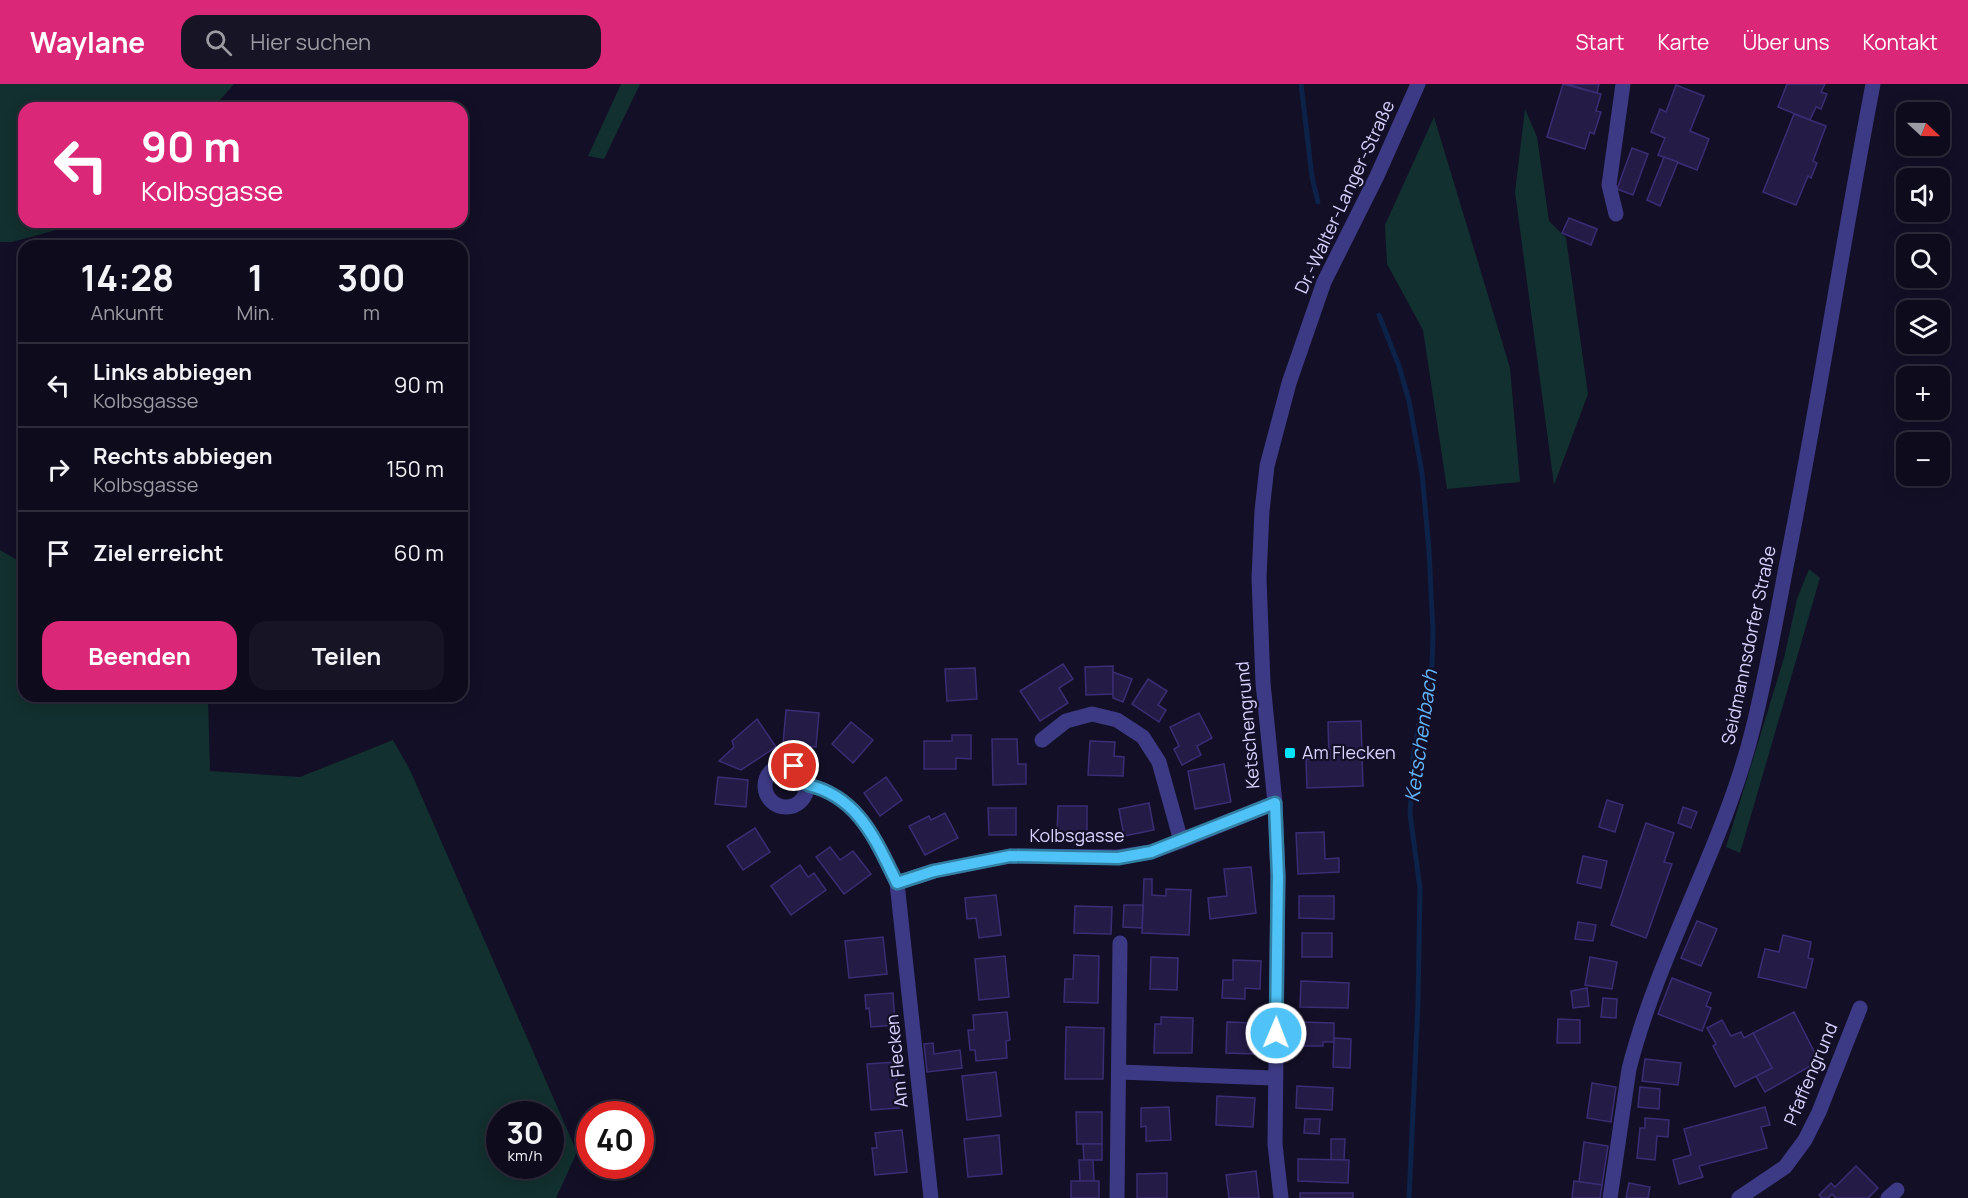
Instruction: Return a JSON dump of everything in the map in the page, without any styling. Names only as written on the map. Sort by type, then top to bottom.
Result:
[{"type":"street","name":"Dr.-Walter-Langer-Straße","points":[[1308,327],[1324,282],[1377,176],[1418,84]]},
{"type":"street","points":[[1616,214],[1609,185],[1623,84]]},
{"type":"street","name":"Seidmannsdorfer Straße","points":[[1610,1198],[1629,1069],[1634,1050],[1659,977],[1719,834],[1753,729],[1796,517],[1873,84]]},
{"type":"street","name":"Ketschengrund","points":[[1281,1198],[1275,1144],[1278,876],[1275,803],[1263,683],[1258,578],[1267,466],[1288,383],[1308,327]]},
{"type":"street","points":[[1042,740],[1066,721],[1092,714],[1117,720],[1143,737],[1159,762],[1180,841]]},
{"type":"street","points":[[808,785],[823,789],[841,799],[858,814],[876,841],[897,883]]},
{"type":"street","name":"Kolbsgasse","points":[[897,883],[934,871],[1010,856],[1118,858],[1151,852],[1275,803]]},
{"type":"street","name":"Am Flecken","points":[[897,883],[931,1198]]},
{"type":"street","points":[[1118,1198],[1120,943]]},
{"type":"street","name":"Pfaffengrund","points":[[1739,1198],[1785,1167],[1805,1140],[1819,1112],[1860,1008]]},
{"type":"street","points":[[1120,1072],[1275,1078]]},
{"type":"green space","points":[[0,84],[234,84],[218,102],[18,102],[18,228],[64,228],[12,242],[0,242]]},
{"type":"green space","points":[[621,84],[640,84],[604,159],[588,156]]},
{"type":"green space","points":[[1525,109],[1537,137],[1549,221],[1566,238],[1588,394],[1554,485],[1515,192]]},
{"type":"green space","points":[[1434,117],[1510,368],[1520,482],[1447,489],[1423,330],[1387,264],[1385,225]]},
{"type":"green space","points":[[0,550],[18,560],[18,702],[208,702],[210,771],[300,777],[393,740],[410,770],[555,1101],[486,1101],[486,1179],[564,1179],[564,1122],[576,1154],[556,1198],[0,1198]]},
{"type":"green space","points":[[1809,569],[1820,578],[1740,853],[1726,847],[1784,658],[1797,599]]},
{"type":"building","points":[[1563,84],[1601,94],[1596,111],[1601,112],[1594,134],[1590,132],[1585,149],[1547,137]]},
{"type":"building","points":[[1567,84],[1599,84],[1597,93]]},
{"type":"building","points":[[1787,84],[1825,84],[1821,92],[1827,94],[1821,109],[1816,107],[1810,120],[1778,107]]},
{"type":"building","points":[[1676,85],[1704,96],[1690,131],[1709,139],[1697,170],[1658,155],[1665,138],[1651,132],[1660,109],[1666,112]]},
{"type":"building","points":[[1794,114],[1826,126],[1813,161],[1817,163],[1811,178],[1808,176],[1796,205],[1763,192]]},
{"type":"building","points":[[1632,148],[1648,154],[1633,195],[1617,189]]},
{"type":"building","points":[[1664,157],[1678,162],[1660,206],[1647,200]]},
{"type":"building","points":[[1569,218],[1597,229],[1591,245],[1562,233]]},
{"type":"building","points":[[1063,664],[1073,679],[1059,688],[1068,703],[1040,721],[1020,691]]},
{"type":"building","points":[[1113,666],[1113,694],[1086,695],[1085,667]]},
{"type":"building","points":[[975,668],[977,699],[947,701],[945,669]]},
{"type":"building","points":[[1113,672],[1132,679],[1123,702],[1113,698]]},
{"type":"building","points":[[1148,679],[1167,691],[1158,705],[1166,710],[1159,722],[1132,704]]},
{"type":"building","points":[[786,710],[819,713],[816,747],[783,744]]},
{"type":"building","points":[[1199,713],[1212,738],[1197,746],[1201,755],[1182,765],[1174,749],[1179,746],[1170,727]]},
{"type":"building","points":[[757,719],[776,747],[741,770],[719,761],[734,747],[732,741]]},
{"type":"building","points":[[1361,721],[1363,786],[1307,788],[1306,759],[1329,758],[1328,722]]},
{"type":"building","points":[[851,722],[873,740],[853,763],[832,744]]},
{"type":"building","points":[[952,735],[971,735],[971,759],[956,758],[956,769],[924,769],[924,741],[952,741]]},
{"type":"building","points":[[992,739],[1017,739],[1018,764],[1026,764],[1026,784],[993,785]]},
{"type":"building","points":[[1090,741],[1115,742],[1114,756],[1124,757],[1123,776],[1088,775]]},
{"type":"building","points":[[1224,764],[1231,802],[1195,809],[1188,771]]},
{"type":"building","points":[[718,777],[748,780],[746,807],[715,804]]},
{"type":"building","points":[[886,777],[902,800],[880,816],[864,793]]},
{"type":"building","points":[[1607,800],[1623,805],[1615,832],[1599,827]]},
{"type":"building","points":[[1149,803],[1154,830],[1124,836],[1119,809]]},
{"type":"building","points":[[1058,806],[1087,806],[1087,837],[1057,837]]},
{"type":"building","points":[[1683,807],[1697,812],[1691,828],[1678,823]]},
{"type":"building","points":[[988,808],[1016,808],[1016,835],[989,835]]},
{"type":"building","points":[[945,813],[958,838],[925,855],[909,826],[929,816],[931,820]]},
{"type":"building","points":[[1646,823],[1674,833],[1664,862],[1672,864],[1646,938],[1611,925]]},
{"type":"building","points":[[755,828],[770,852],[743,870],[727,846]]},
{"type":"building","points":[[1324,832],[1325,859],[1339,858],[1339,872],[1298,874],[1296,833]]},
{"type":"building","points":[[830,847],[840,860],[853,851],[871,874],[844,894],[816,857]]},
{"type":"building","points":[[1583,856],[1607,861],[1601,888],[1577,883]]},
{"type":"building","points":[[800,865],[808,877],[814,873],[826,890],[791,915],[771,886]]},
{"type":"building","points":[[1251,867],[1256,913],[1210,919],[1208,898],[1227,896],[1224,869]]},
{"type":"building","points":[[1144,879],[1152,879],[1152,895],[1166,896],[1166,889],[1191,890],[1189,935],[1142,933]]},
{"type":"building","points":[[996,895],[1001,935],[979,938],[976,918],[967,919],[965,898]]},
{"type":"building","points":[[1299,896],[1334,896],[1334,919],[1299,918]]},
{"type":"building","points":[[1124,905],[1143,905],[1142,928],[1123,927]]},
{"type":"building","points":[[1075,906],[1112,907],[1111,934],[1074,933]]},
{"type":"building","points":[[1697,921],[1717,929],[1701,966],[1681,958]]},
{"type":"building","points":[[1578,922],[1596,925],[1593,941],[1575,939]]},
{"type":"building","points":[[1302,933],[1332,933],[1332,957],[1302,957]]},
{"type":"building","points":[[1783,935],[1811,942],[1808,958],[1813,959],[1806,988],[1758,977],[1765,949],[1779,952]]},
{"type":"building","points":[[883,937],[887,974],[849,978],[845,941]]},
{"type":"building","points":[[1074,955],[1099,956],[1098,1003],[1064,1002],[1065,979],[1073,979]]},
{"type":"building","points":[[1005,956],[1009,997],[979,1000],[975,959]]},
{"type":"building","points":[[1151,957],[1178,958],[1177,990],[1150,989]]},
{"type":"building","points":[[1590,957],[1617,962],[1612,989],[1585,985]]},
{"type":"building","points":[[1233,960],[1261,961],[1260,989],[1245,988],[1245,999],[1222,998],[1223,980],[1233,980]]},
{"type":"building","points":[[1672,978],[1711,993],[1706,1006],[1711,1008],[1702,1031],[1658,1014]]},
{"type":"building","points":[[1301,981],[1349,983],[1348,1008],[1300,1007]]},
{"type":"building","points":[[1587,988],[1589,1006],[1573,1008],[1571,991]]},
{"type":"building","points":[[893,993],[895,1025],[871,1027],[865,995]]},
{"type":"building","points":[[1603,998],[1617,999],[1616,1018],[1601,1017]]},
{"type":"building","points":[[1007,1012],[1010,1040],[1006,1041],[1007,1058],[976,1061],[975,1050],[970,1050],[968,1030],[974,1030],[973,1015]]},
{"type":"building","points":[[1794,1012],[1819,1061],[1765,1092],[1756,1076],[1772,1068],[1753,1033]]},
{"type":"building","points":[[1161,1017],[1193,1018],[1192,1053],[1154,1053],[1155,1024],[1161,1024]]},
{"type":"building","points":[[1558,1019],[1580,1020],[1580,1043],[1557,1043]]},
{"type":"building","points":[[1722,1020],[1731,1036],[1741,1032],[1744,1038],[1753,1033],[1772,1068],[1735,1087],[1713,1046],[1716,1044],[1707,1028]]},
{"type":"building","points":[[1227,1022],[1256,1023],[1256,1054],[1226,1053]]},
{"type":"building","points":[[1299,1022],[1334,1023],[1334,1042],[1323,1042],[1323,1046],[1299,1046]]},
{"type":"building","points":[[1066,1027],[1104,1028],[1103,1079],[1065,1079]]},
{"type":"building","points":[[1334,1038],[1351,1039],[1350,1068],[1333,1067]]},
{"type":"building","points":[[933,1043],[934,1054],[960,1050],[962,1068],[927,1072],[924,1044]]},
{"type":"building","points":[[1645,1059],[1681,1063],[1678,1085],[1642,1081]]},
{"type":"building","points":[[895,1062],[899,1108],[871,1110],[867,1064]]},
{"type":"building","points":[[996,1072],[1001,1116],[967,1120],[962,1076]]},
{"type":"building","points":[[1592,1083],[1616,1087],[1611,1122],[1587,1118]]},
{"type":"building","points":[[1297,1086],[1333,1088],[1332,1110],[1296,1108]]},
{"type":"building","points":[[1640,1087],[1660,1089],[1659,1109],[1638,1107]]},
{"type":"building","points":[[1217,1096],[1255,1098],[1253,1127],[1216,1125]]},
{"type":"building","points":[[1169,1107],[1171,1140],[1146,1141],[1146,1126],[1141,1127],[1141,1108]]},
{"type":"building","points":[[1765,1107],[1770,1125],[1761,1127],[1767,1148],[1699,1166],[1703,1177],[1679,1184],[1673,1160],[1691,1155],[1684,1129]]},
{"type":"building","points":[[1076,1112],[1102,1112],[1102,1144],[1077,1144]]},
{"type":"building","points":[[1645,1118],[1669,1120],[1668,1137],[1657,1136],[1655,1160],[1637,1158],[1640,1128],[1645,1128]]},
{"type":"building","points":[[1305,1119],[1320,1119],[1319,1134],[1304,1133]]},
{"type":"building","points":[[902,1130],[907,1172],[875,1175],[872,1148],[877,1148],[875,1133]]},
{"type":"building","points":[[999,1135],[1002,1174],[968,1177],[964,1139]]},
{"type":"building","points":[[1331,1139],[1345,1139],[1344,1160],[1331,1160]]},
{"type":"building","points":[[1584,1142],[1608,1146],[1602,1185],[1579,1182]]},
{"type":"building","points":[[1083,1144],[1102,1144],[1102,1160],[1084,1160]]},
{"type":"building","points":[[1298,1159],[1349,1160],[1348,1183],[1298,1181]]},
{"type":"building","points":[[1079,1160],[1093,1160],[1094,1181],[1080,1181]]},
{"type":"building","points":[[1856,1166],[1878,1188],[1868,1198],[1836,1198],[1832,1194],[1828,1198],[1822,1198],[1819,1195],[1831,1183],[1835,1187]]},
{"type":"building","points":[[1256,1171],[1259,1198],[1229,1198],[1226,1175]]},
{"type":"building","points":[[1167,1173],[1167,1198],[1137,1198],[1137,1174]]},
{"type":"building","points":[[1071,1181],[1099,1181],[1099,1198],[1071,1198]]},
{"type":"building","points":[[1574,1181],[1602,1185],[1600,1198],[1572,1198]]},
{"type":"building","points":[[1629,1183],[1650,1187],[1648,1198],[1626,1198]]},
{"type":"building","points":[[1300,1193],[1353,1193],[1353,1198],[1300,1198]]},
{"type":"waterway","name":"Ketschenbach","points":[[1301,84],[1312,177],[1318,202]]},
{"type":"waterway","name":"Ketschenbach","points":[[1379,315],[1399,366],[1409,401],[1422,473],[1433,632],[1432,665],[1413,758],[1410,814],[1420,888],[1418,1003],[1409,1198]]},
{"type":"place","name":"Am Flecken","points":[[1290,753]]},
{"type":"route","points":[[794,766],[804,773],[808,785],[823,789],[841,799],[858,814],[876,841],[897,883],[934,871],[1010,856],[1118,858],[1151,852],[1275,803],[1278,876],[1276,1033]]}]
